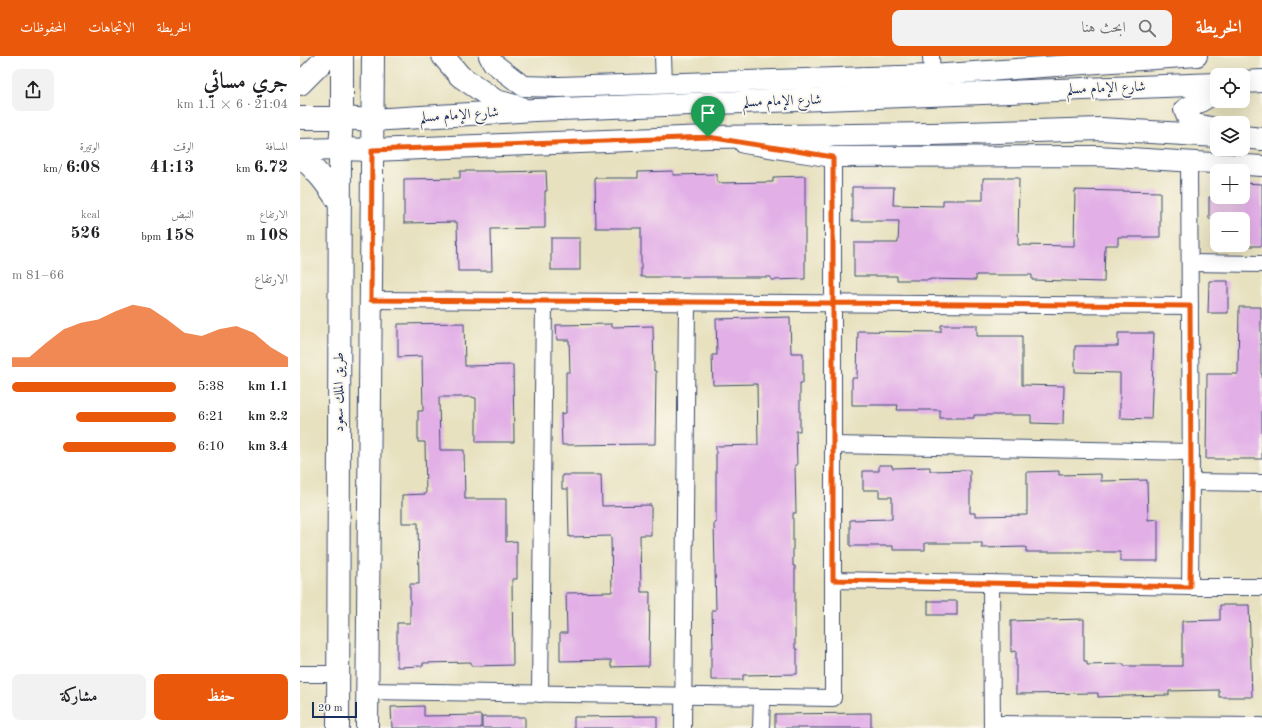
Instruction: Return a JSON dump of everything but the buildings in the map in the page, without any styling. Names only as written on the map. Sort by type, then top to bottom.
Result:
[{"type":"main road","points":[[300,84],[328,56]]},
{"type":"main road","name":"طريق الملك سعود","points":[[338,728],[340,149],[342,118],[342,56]]},
{"type":"main road","points":[[367,728],[373,56]]},
{"type":"main road","points":[[443,56],[460,76],[496,101],[534,110]]},
{"type":"main road","points":[[1250,82],[1262,81]]},
{"type":"main road","name":"شارع الإمام مسلم","points":[[300,118],[372,120],[534,110],[1210,84]]},
{"type":"main road","points":[[1210,95],[1185,110],[1191,124],[1210,128]]},
{"type":"main road","points":[[300,150],[372,150],[708,137],[933,134],[1101,129],[1210,136]]},
{"type":"main road","points":[[300,156],[313,166],[340,204]]},
{"type":"street","points":[[489,56],[493,63],[523,86],[664,83],[932,65],[1197,56]]},
{"type":"street","points":[[663,56],[664,83]]},
{"type":"street","points":[[708,137],[833,157],[1097,156],[1262,166]]},
{"type":"street","points":[[367,691],[833,698],[833,157]]},
{"type":"street","points":[[1189,162],[1191,452],[1190,587]]},
{"type":"street","points":[[1190,263],[1262,264]]},
{"type":"street","points":[[371,300],[1190,306]]},
{"type":"street","points":[[540,694],[544,301]]},
{"type":"street","points":[[683,728],[687,302]]},
{"type":"street","points":[[833,445],[1191,452]]},
{"type":"street","points":[[1191,482],[1262,483]]},
{"type":"street","points":[[833,580],[1262,587]]},
{"type":"street","points":[[991,583],[992,726],[1262,726]]},
{"type":"street","points":[[300,674],[338,674]]},
{"type":"street","points":[[761,728],[762,697]]},
{"type":"route","points":[[708,137],[372,150],[371,300],[833,303],[833,580],[1190,587],[1190,306],[833,303],[833,157],[708,137]]}]
